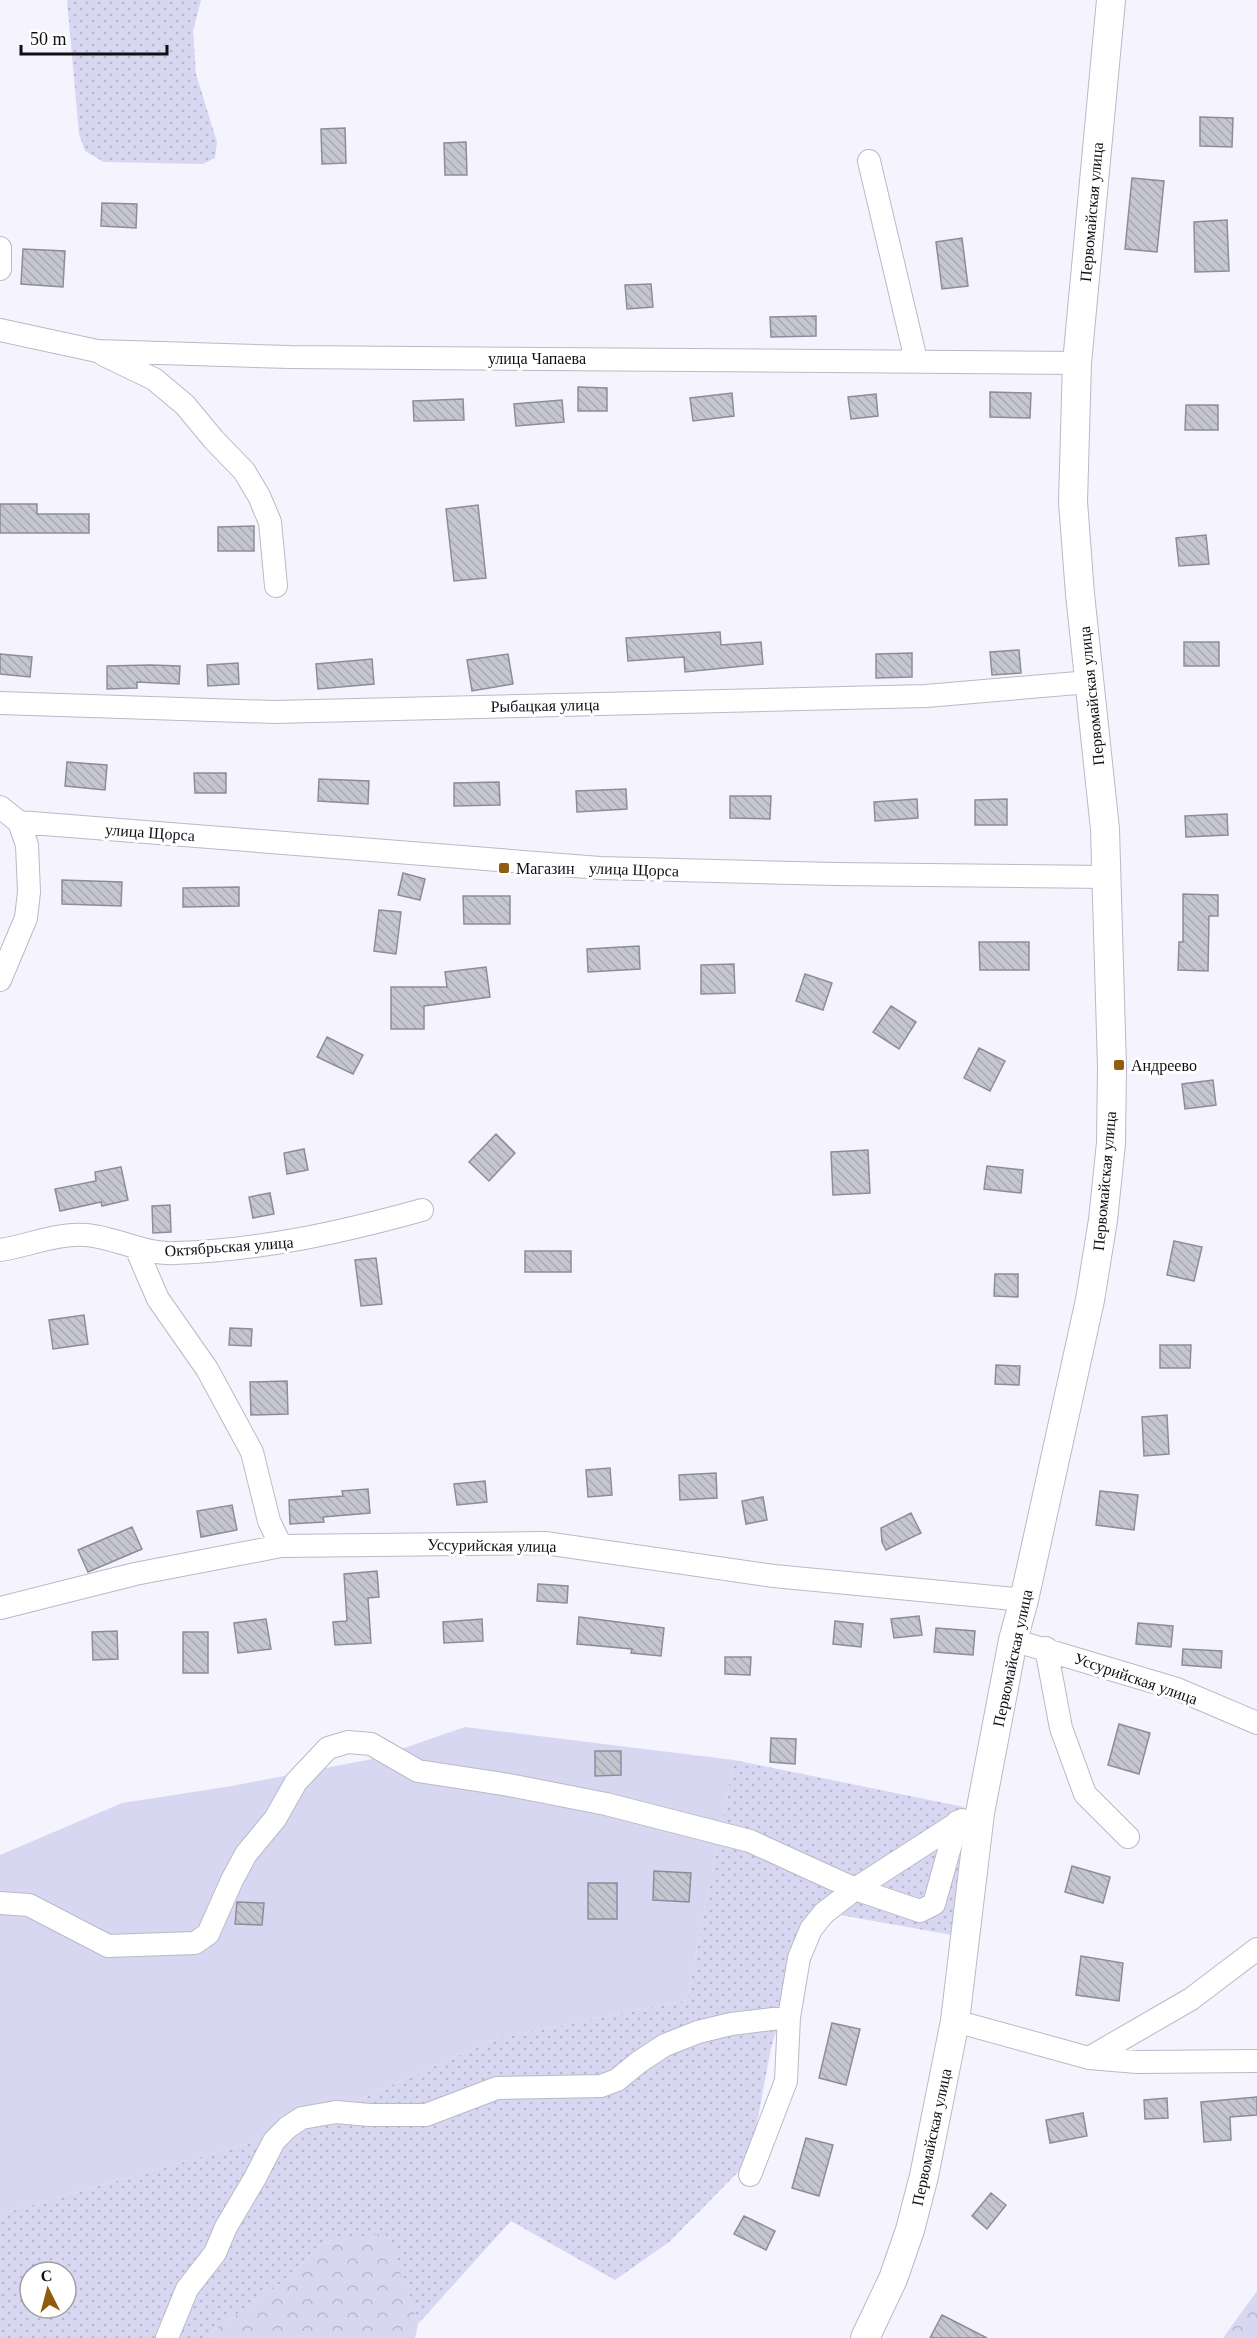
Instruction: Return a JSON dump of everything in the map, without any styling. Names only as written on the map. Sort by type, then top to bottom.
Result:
[{"type":"main road","name":"Первомайская улица","points":[[865,2338],[893,2279],[910,2230],[924,2176],[955,2021],[969,1817],[1024,1600],[1089,1300],[1102,1220],[1110,1143],[1112,1067],[1108,877],[1073,502],[1077,363],[1111,0]]},
{"type":"street","points":[[869,161],[916,360]]},
{"type":"street","points":[[0,248],[0,269]]},
{"type":"street","name":"улица Чапаева","points":[[0,330],[97,351],[302,357],[1077,363]]},
{"type":"street","points":[[97,351],[154,379],[185,405],[244,471],[259,496],[270,522],[276,586]]},
{"type":"street","name":"Рыбацкая улица","points":[[0,703],[297,711],[926,696],[1089,682]]},
{"type":"street","points":[[0,807],[19,822],[27,845],[29,892],[26,918],[0,980]]},
{"type":"street","name":"улица Щорса","points":[[19,822],[600,868],[835,874],[1108,877]]},
{"type":"street","name":"Октябрьская улица","points":[[0,1250],[45,1240],[85,1235],[136,1248],[172,1254],[295,1241],[422,1210]]},
{"type":"street","points":[[136,1248],[158,1299],[207,1369],[252,1452],[269,1521],[281,1546]]},
{"type":"street","name":"Уссурийская улица","points":[[0,1608],[135,1574],[281,1546],[545,1543],[774,1576],[1024,1600]]},
{"type":"street","name":"Уссурийская улица","points":[[1013,1640],[1177,1689],[1257,1723]]},
{"type":"street","points":[[1046,1648],[1061,1728],[1085,1794],[1128,1837]]},
{"type":"street","points":[[0,1903],[28,1905],[108,1946],[195,1943],[208,1934],[246,1854],[275,1819],[296,1782],[328,1748],[348,1742],[371,1743],[418,1771],[606,1804],[750,1841],[855,1889],[920,1911],[933,1904],[969,1817]]},
{"type":"street","points":[[750,2175],[786,2081],[789,2017],[799,1958],[811,1929],[824,1913],[855,1889],[969,1817]]},
{"type":"street","points":[[1089,2058],[1191,1999],[1257,1949]]},
{"type":"street","points":[[167,2338],[188,2289],[215,2253],[226,2227],[247,2194],[274,2141],[288,2127],[302,2118],[336,2112],[426,2115],[497,2088],[601,2086],[617,2080],[665,2045],[698,2032],[730,2024],[789,2017]]},
{"type":"street","points":[[955,2021],[1089,2058],[1137,2062],[1257,2061]]},
{"type":"green space","points":[[67,0],[201,0],[193,31],[196,74],[217,142],[215,158],[203,164],[104,162],[85,151],[79,134]]},
{"type":"green space","points":[[465,1727],[734,1760],[687,2000],[498,2038],[278,2135],[0,2214],[0,1855],[122,1803],[232,1786],[372,1759]]},
{"type":"green space","points":[[734,1760],[964,1807],[952,1935],[829,1913],[802,1949],[771,2048],[750,2160],[669,2242],[615,2280],[511,2221],[418,2324],[387,2234],[326,2241],[279,2285],[215,2329],[208,2338],[0,2338],[0,2214],[278,2135],[498,2038],[687,2000]]},
{"type":"green space","points":[[387,2233],[418,2324],[415,2338],[208,2338],[215,2329],[279,2285],[326,2241]]},
{"type":"green space","points":[[1257,2291],[1257,2338],[1223,2338]]},
{"type":"building","points":[[1200,117],[1233,118],[1232,147],[1200,146]]},
{"type":"building","points":[[345,128],[346,163],[322,164],[321,129]]},
{"type":"building","points":[[466,142],[467,175],[445,175],[444,143]]},
{"type":"building","points":[[1132,178],[1164,181],[1157,252],[1125,249]]},
{"type":"building","points":[[102,203],[137,204],[136,228],[101,226]]},
{"type":"building","points":[[1227,220],[1229,271],[1195,272],[1194,222]]},
{"type":"building","points":[[962,238],[968,286],[942,289],[936,242]]},
{"type":"building","points":[[23,249],[65,251],[63,287],[21,284]]},
{"type":"building","points":[[651,284],[653,307],[627,309],[625,285]]},
{"type":"building","points":[[816,316],[816,336],[771,337],[770,317]]},
{"type":"building","points":[[578,387],[607,388],[607,411],[578,411]]},
{"type":"building","points":[[990,392],[1031,393],[1030,418],[990,417]]},
{"type":"building","points":[[732,393],[734,416],[693,421],[690,398]]},
{"type":"building","points":[[876,394],[878,416],[851,419],[848,397]]},
{"type":"building","points":[[463,399],[464,420],[414,421],[413,401]]},
{"type":"building","points":[[562,400],[564,422],[516,426],[514,404]]},
{"type":"building","points":[[1186,405],[1218,405],[1218,430],[1185,430]]},
{"type":"building","points":[[0,504],[37,504],[37,514],[89,514],[89,533],[0,533]]},
{"type":"building","points":[[478,505],[486,578],[454,581],[446,509]]},
{"type":"building","points":[[254,526],[254,551],[218,551],[218,527]]},
{"type":"building","points":[[1206,535],[1209,564],[1179,566],[1176,538]]},
{"type":"building","points":[[720,632],[721,645],[761,642],[763,664],[685,672],[684,657],[628,661],[626,638]]},
{"type":"building","points":[[1184,642],[1219,642],[1219,666],[1184,666]]},
{"type":"building","points":[[1019,650],[1021,673],[992,675],[990,652]]},
{"type":"building","points":[[912,653],[912,677],[876,678],[876,654]]},
{"type":"building","points":[[0,654],[32,657],[30,677],[0,674]]},
{"type":"building","points":[[508,654],[513,684],[472,691],[467,660]]},
{"type":"building","points":[[372,659],[374,684],[318,689],[316,664]]},
{"type":"building","points":[[238,663],[239,684],[208,686],[207,665]]},
{"type":"building","points":[[107,666],[180,666],[179,684],[137,682],[137,688],[107,689]]},
{"type":"building","points":[[67,762],[107,765],[105,790],[65,786]]},
{"type":"building","points":[[194,773],[226,773],[226,793],[195,793]]},
{"type":"building","points":[[319,779],[369,781],[368,804],[318,801]]},
{"type":"building","points":[[499,782],[500,805],[454,806],[454,783]]},
{"type":"building","points":[[626,789],[627,809],[577,812],[576,791]]},
{"type":"building","points":[[730,796],[771,796],[770,819],[730,818]]},
{"type":"building","points":[[917,799],[918,818],[875,821],[874,802]]},
{"type":"building","points":[[1007,799],[1007,825],[975,825],[975,800]]},
{"type":"building","points":[[1227,814],[1228,835],[1186,837],[1185,816]]},
{"type":"building","points":[[403,873],[425,879],[420,900],[398,895]]},
{"type":"building","points":[[62,880],[122,882],[121,906],[62,904]]},
{"type":"building","points":[[239,887],[239,906],[183,907],[183,888]]},
{"type":"building","points":[[1183,894],[1218,895],[1218,916],[1209,916],[1208,971],[1178,970],[1179,942],[1183,942]]},
{"type":"building","points":[[463,896],[510,896],[510,924],[464,924]]},
{"type":"building","points":[[379,910],[401,912],[396,954],[374,951]]},
{"type":"building","points":[[979,942],[1029,942],[1029,970],[980,970]]},
{"type":"building","points":[[639,946],[640,969],[588,972],[587,949]]},
{"type":"building","points":[[734,964],[735,993],[701,994],[701,965]]},
{"type":"building","points":[[486,967],[490,997],[424,1006],[424,1029],[391,1029],[391,987],[447,987],[445,972]]},
{"type":"building","points":[[805,974],[832,983],[823,1010],[796,1001]]},
{"type":"building","points":[[891,1006],[916,1022],[899,1049],[873,1032]]},
{"type":"building","points":[[327,1037],[363,1055],[353,1074],[317,1057]]},
{"type":"building","points":[[979,1048],[1005,1061],[990,1091],[964,1078]]},
{"type":"building","points":[[1213,1080],[1216,1105],[1185,1109],[1182,1084]]},
{"type":"building","points":[[496,1134],[515,1153],[489,1181],[469,1162]]},
{"type":"building","points":[[304,1149],[308,1170],[287,1174],[284,1153]]},
{"type":"building","points":[[868,1150],[870,1193],[833,1195],[831,1152]]},
{"type":"building","points":[[987,1166],[1023,1170],[1021,1193],[984,1189]]},
{"type":"building","points":[[121,1167],[128,1200],[102,1206],[101,1202],[60,1211],[55,1189],[96,1181],[95,1172]]},
{"type":"building","points":[[270,1193],[274,1214],[253,1218],[249,1197]]},
{"type":"building","points":[[170,1205],[171,1232],[153,1233],[152,1206]]},
{"type":"building","points":[[1174,1241],[1202,1247],[1194,1281],[1167,1275]]},
{"type":"building","points":[[525,1251],[571,1251],[571,1272],[525,1272]]},
{"type":"building","points":[[376,1258],[382,1304],[361,1306],[355,1260]]},
{"type":"building","points":[[995,1274],[1018,1274],[1018,1297],[994,1296]]},
{"type":"building","points":[[84,1315],[88,1344],[53,1349],[49,1320]]},
{"type":"building","points":[[230,1328],[252,1329],[251,1346],[229,1345]]},
{"type":"building","points":[[1160,1345],[1191,1345],[1190,1368],[1160,1368]]},
{"type":"building","points":[[996,1365],[1020,1366],[1019,1385],[995,1384]]},
{"type":"building","points":[[287,1381],[288,1414],[251,1415],[250,1382]]},
{"type":"building","points":[[1167,1415],[1169,1454],[1144,1456],[1142,1417]]},
{"type":"building","points":[[610,1468],[612,1495],[588,1497],[586,1470]]},
{"type":"building","points":[[716,1473],[717,1498],[680,1500],[679,1475]]},
{"type":"building","points":[[485,1481],[487,1502],[457,1505],[454,1484]]},
{"type":"building","points":[[368,1489],[370,1513],[323,1517],[324,1522],[290,1524],[289,1500],[343,1496],[342,1491]]},
{"type":"building","points":[[1100,1491],[1138,1495],[1134,1530],[1096,1525]]},
{"type":"building","points":[[763,1497],[767,1520],[746,1524],[742,1501]]},
{"type":"building","points":[[232,1505],[237,1530],[201,1537],[197,1511]]},
{"type":"building","points":[[911,1513],[921,1533],[886,1550],[882,1542],[881,1528]]},
{"type":"building","points":[[132,1527],[142,1549],[88,1572],[78,1550]]},
{"type":"building","points":[[377,1571],[379,1597],[368,1598],[371,1643],[335,1645],[333,1622],[347,1621],[344,1574]]},
{"type":"building","points":[[538,1584],[568,1586],[567,1603],[537,1601]]},
{"type":"building","points":[[919,1616],[922,1635],[894,1638],[891,1619]]},
{"type":"building","points":[[579,1617],[664,1628],[661,1656],[631,1653],[632,1649],[577,1644]]},
{"type":"building","points":[[266,1619],[271,1649],[238,1653],[234,1623]]},
{"type":"building","points":[[482,1619],[483,1641],[444,1643],[443,1622]]},
{"type":"building","points":[[835,1621],[863,1624],[861,1647],[833,1644]]},
{"type":"building","points":[[1138,1623],[1173,1626],[1171,1647],[1136,1644]]},
{"type":"building","points":[[936,1628],[975,1631],[973,1655],[934,1652]]},
{"type":"building","points":[[117,1631],[118,1659],[93,1660],[92,1632]]},
{"type":"building","points":[[183,1632],[208,1632],[208,1673],[183,1673]]},
{"type":"building","points":[[1183,1649],[1222,1651],[1221,1668],[1182,1665]]},
{"type":"building","points":[[725,1657],[751,1657],[750,1675],[725,1674]]},
{"type":"building","points":[[1119,1724],[1150,1733],[1139,1774],[1108,1765]]},
{"type":"building","points":[[771,1738],[796,1739],[795,1764],[770,1762]]},
{"type":"building","points":[[595,1751],[621,1751],[621,1775],[595,1776]]},
{"type":"building","points":[[1072,1866],[1110,1877],[1103,1903],[1065,1892]]},
{"type":"building","points":[[654,1871],[691,1873],[689,1902],[653,1900]]},
{"type":"building","points":[[588,1883],[617,1883],[617,1919],[588,1919]]},
{"type":"building","points":[[237,1902],[264,1903],[262,1925],[235,1924]]},
{"type":"building","points":[[1081,1956],[1123,1963],[1119,2001],[1076,1995]]},
{"type":"building","points":[[832,2023],[860,2029],[846,2085],[819,2078]]},
{"type":"building","points":[[1257,2097],[1257,2115],[1230,2117],[1231,2140],[1204,2142],[1201,2102]]},
{"type":"building","points":[[1167,2098],[1168,2118],[1145,2119],[1144,2100]]},
{"type":"building","points":[[1083,2113],[1087,2136],[1050,2143],[1046,2120]]},
{"type":"building","points":[[806,2138],[833,2145],[819,2196],[792,2188]]},
{"type":"building","points":[[991,2193],[1006,2205],[987,2229],[972,2216]]},
{"type":"building","points":[[744,2216],[775,2231],[766,2250],[734,2234]]},
{"type":"building","points":[[942,2315],[987,2338],[930,2338]]},
{"type":"place","name":"Магазин","points":[[504,868]]},
{"type":"place","name":"Андреево","points":[[1119,1065]]}]
